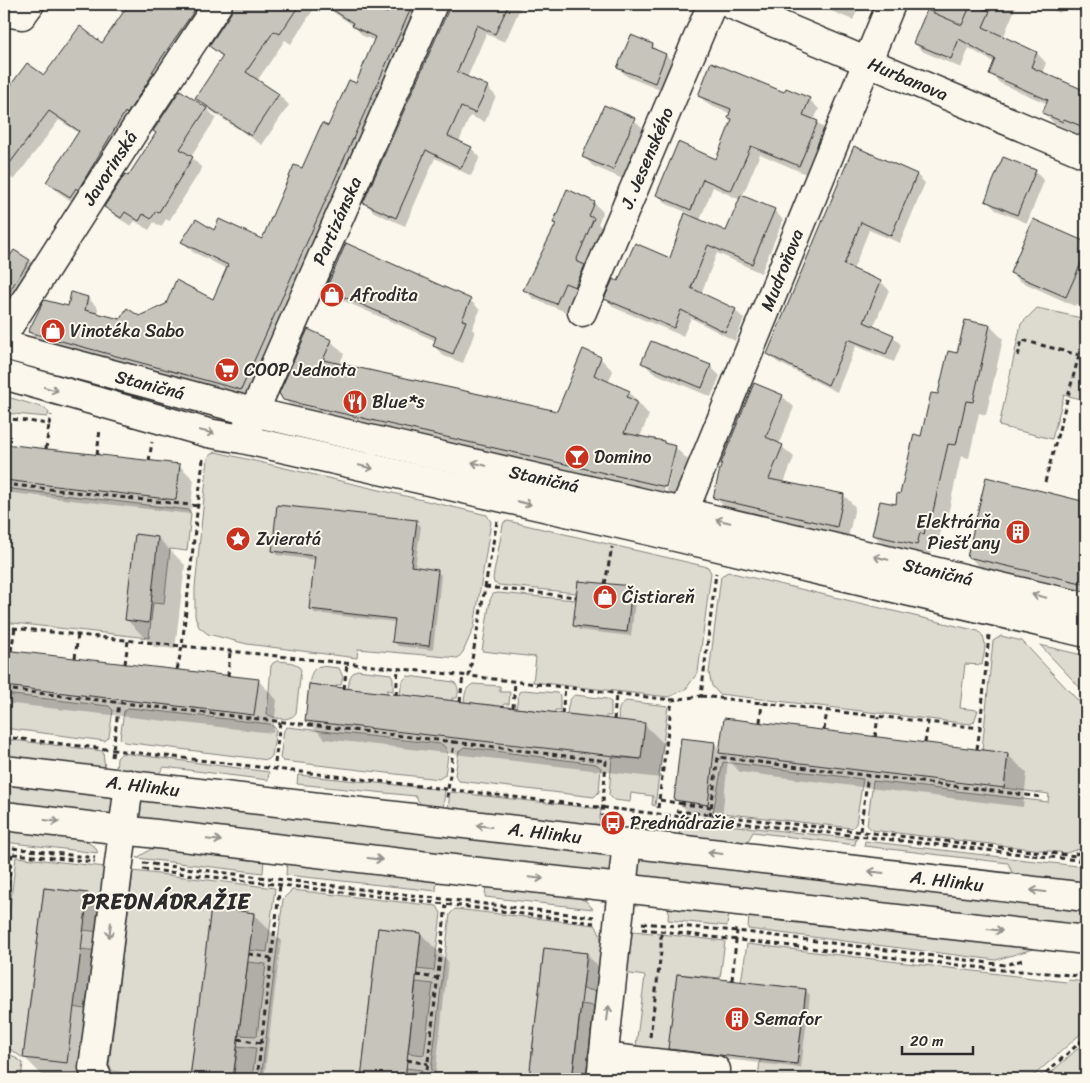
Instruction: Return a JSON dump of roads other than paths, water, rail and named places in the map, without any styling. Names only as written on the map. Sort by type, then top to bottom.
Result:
[{"type":"street","points":[[4,12],[22,15],[30,4]]},
{"type":"street","name":"Javorinská","points":[[4,334],[218,4]]},
{"type":"street","name":"Partizánska","points":[[242,439],[433,4]]},
{"type":"street","name":"J. Jesenského","points":[[582,312],[712,4]]},
{"type":"street","name":"Hurbanova","points":[[730,4],[1086,154]]},
{"type":"street","name":"Mudroňova","points":[[674,537],[891,4]]},
{"type":"street","name":"Staničná","points":[[4,345],[253,412],[1086,607]]},
{"type":"street","name":"Staničná","points":[[4,375],[208,433],[242,439],[674,537],[1086,633]]},
{"type":"street","name":"A. Hlinku","points":[[4,770],[1086,897]]},
{"type":"street","points":[[98,1079],[93,1068],[123,829],[119,783]]},
{"type":"street","points":[[4,816],[1086,940]]},
{"type":"street","points":[[627,843],[602,1068],[647,1061],[716,1070]]},
{"type":"place","name":"Afrodita","points":[[332,295]]},
{"type":"place","name":"Vinotéka Sabo","points":[[53,331]]},
{"type":"place","name":"COOP Jednota","points":[[227,370]]},
{"type":"place","name":"Blue*s","points":[[355,402]]},
{"type":"place","name":"Domino","points":[[577,457]]},
{"type":"place","name":"Elektrárňa Piešťany","points":[[1018,532]]},
{"type":"place","name":"Zvieratá","points":[[238,539]]},
{"type":"place","name":"Čistiareň","points":[[605,597]]},
{"type":"place","name":"Prednádražie","points":[[613,823]]},
{"type":"place","name":"Semafor","points":[[737,1019]]},
{"type":"district","name":"PREDNÁDRAŽIE","points":[[166,901]]}]
